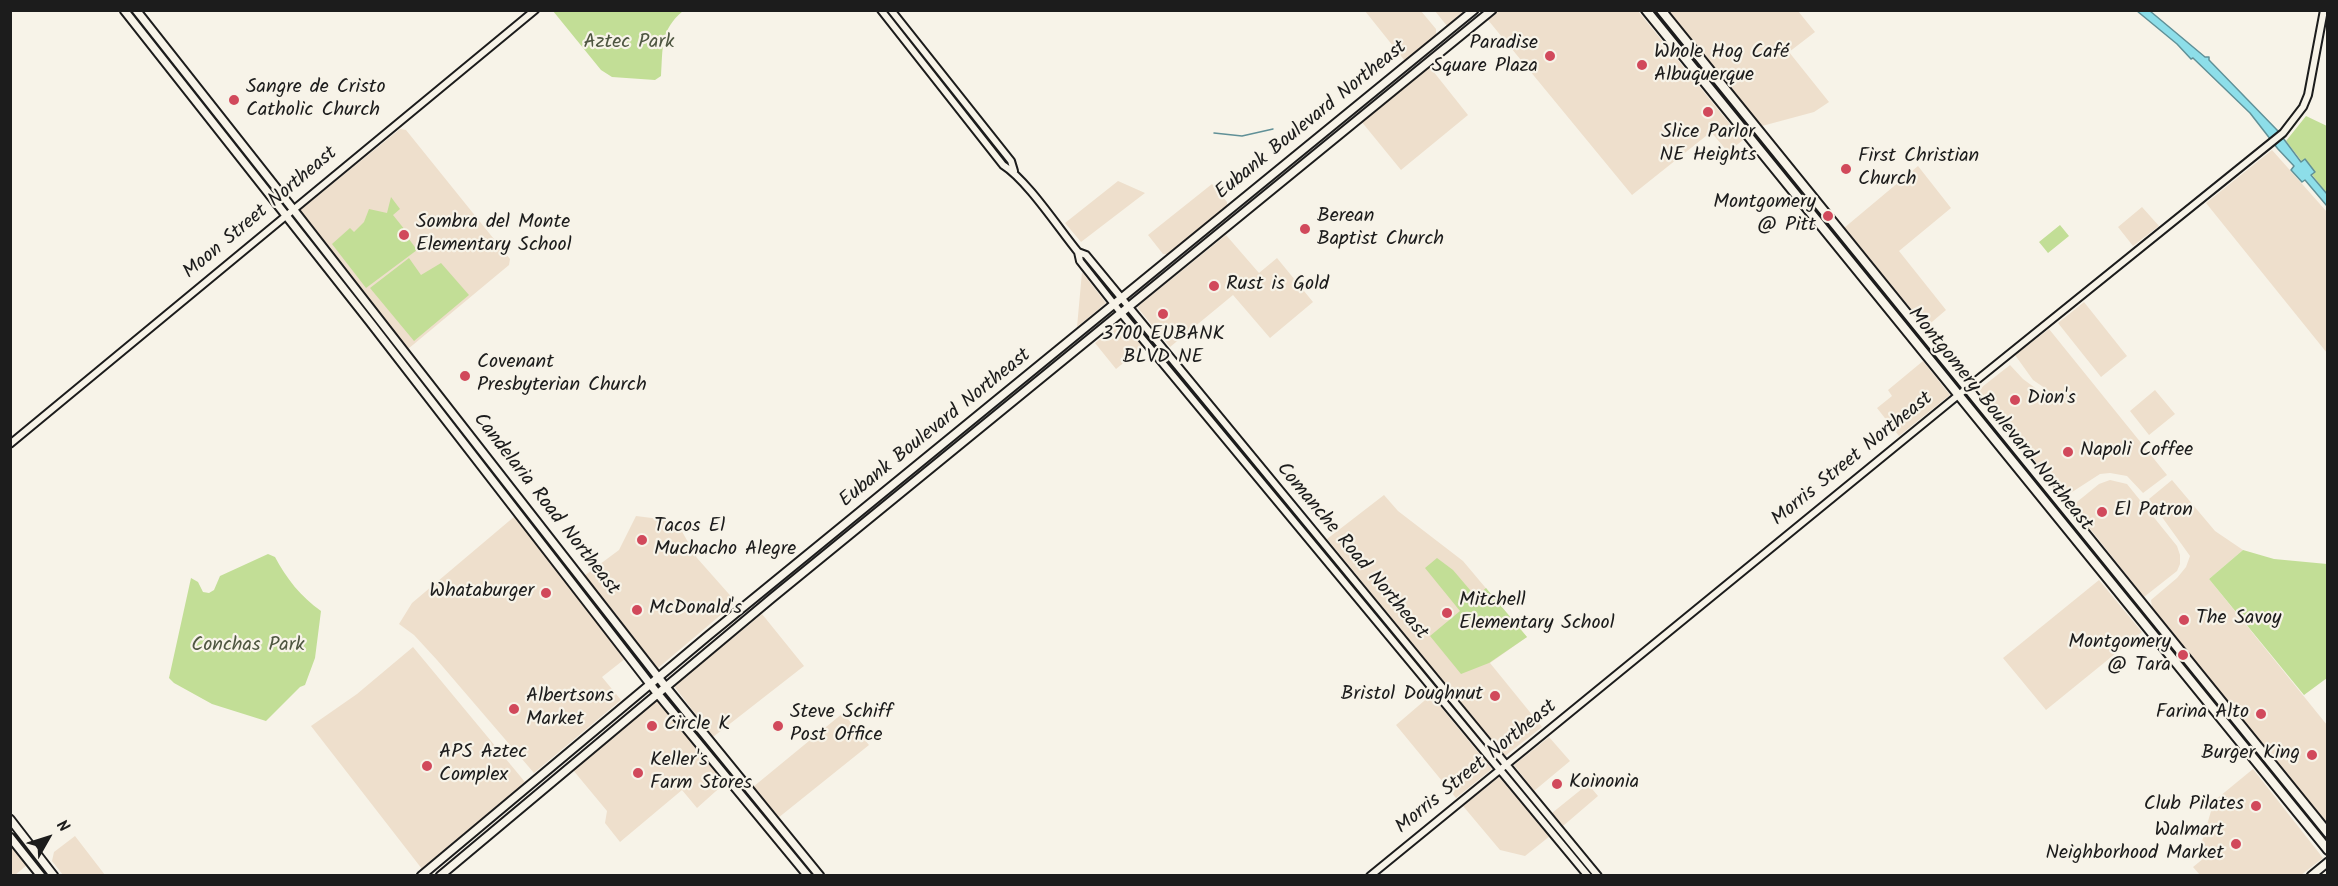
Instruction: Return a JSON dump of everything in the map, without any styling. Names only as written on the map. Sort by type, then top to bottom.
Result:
[{"type":"main road","name":"Candelaria Road Northeast","points":[[124,10],[286,214],[657,693],[808,876]]},
{"type":"main road","name":"Candelaria Road Northeast","points":[[136,10],[658,678],[820,876]]},
{"type":"main road","name":"Eubank Boulevard Northeast","points":[[421,876],[650,683],[1474,10]]},
{"type":"main road","name":"Eubank Boulevard Northeast","points":[[440,876],[665,686],[1492,10]]},
{"type":"main road","name":"Montgomery Boulevard Northeast","points":[[1646,10],[2328,850]]},
{"type":"main road","name":"Montgomery Boulevard Northeast","points":[[1661,10],[2328,833]]},
{"type":"main road","points":[[10,819],[54,876]]},
{"type":"main road","points":[[10,837],[41,876]]},
{"type":"main road","points":[[2311,876],[2328,862]]},
{"type":"street","name":"Moon Street Northeast","points":[[10,444],[535,10]]},
{"type":"street","name":"Comanche Road Northeast","points":[[881,10],[1003,165],[1014,172],[1078,252],[1080,261],[1121,313],[1588,876]]},
{"type":"street","name":"Comanche Road Northeast","points":[[891,10],[1011,161],[1014,172]]},
{"type":"street","name":"Morris Street Northeast","points":[[1370,876],[1958,395],[2283,133],[2303,108],[2308,95],[2324,10]]},
{"type":"street","name":"Comanche Road Northeast","points":[[1078,252],[1086,255],[1598,876]]},
{"type":"shaded area","points":[[1365,11],[1421,11],[1436,29],[1436,35],[1405,61]]},
{"type":"shaded area","points":[[1435,11],[1466,11],[1447,26]]},
{"type":"shaded area","points":[[1499,11],[1638,11],[1743,140],[1728,152],[1711,132],[1632,195],[1488,20]]},
{"type":"shaded area","points":[[1667,11],[1798,11],[1815,32],[1789,52],[1829,102],[1814,112],[1762,126],[1734,95]]},
{"type":"shaded area","points":[[1429,66],[1468,115],[1401,170],[1361,121]]},
{"type":"shaded area","name":"Sombra del Monte Elementary School","points":[[400,129],[406,130],[510,259],[509,265],[408,349],[299,211]]},
{"type":"shaded area","points":[[2272,150],[2327,212],[2327,353],[2206,203]]},
{"type":"shaded area","points":[[1918,166],[1951,208],[1899,251],[1946,310],[1926,327],[1844,228]]},
{"type":"shaded area","points":[[1118,181],[1145,193],[1081,242],[1065,223]]},
{"type":"shaded area","points":[[1212,184],[1227,202],[1227,207],[1169,254],[1163,254],[1148,235]]},
{"type":"shaded area","points":[[2142,207],[2159,226],[2133,246],[2118,227]]},
{"type":"shaded area","points":[[1226,235],[1259,273],[1277,258],[1313,302],[1270,338],[1233,295],[1170,347],[1137,307]]},
{"type":"shaded area","points":[[1082,272],[1106,303],[1077,327]]},
{"type":"shaded area","points":[[2084,302],[2127,356],[2101,377],[2058,323]]},
{"type":"shaded area","points":[[1121,322],[1143,347],[1116,369],[1095,343]]},
{"type":"shaded area","points":[[2049,329],[2167,475],[2143,493],[2127,476],[2110,473],[2100,474],[2069,494],[2061,494],[1980,391],[2010,365],[2023,379],[2050,399],[2055,395],[2033,380],[2015,355]]},
{"type":"shaded area","points":[[1923,361],[1950,395],[1899,436],[1877,408],[1892,396],[1888,390]]},
{"type":"shaded area","points":[[2155,390],[2175,414],[2149,435],[2130,411]]},
{"type":"shaded area","points":[[2110,480],[2127,484],[2177,546],[2180,555],[2177,571],[2144,597],[2072,506],[2099,484]]},
{"type":"shaded area","points":[[2172,480],[2215,531],[2243,550],[2209,579],[2327,725],[2327,824],[2152,607],[2151,600],[2177,578],[2186,567],[2190,556],[2149,499]]},
{"type":"shaded area","name":"Mitchell Elementary School","points":[[1384,495],[1398,511],[1463,561],[1527,637],[1490,663],[1542,727],[1505,756],[1327,539]]},
{"type":"shaded area","points":[[515,516],[626,658],[602,677],[621,700],[534,773],[437,660],[414,635],[399,624],[412,603]]},
{"type":"shaded area","points":[[636,516],[676,521],[697,558],[736,602],[658,668],[584,576],[619,550]]},
{"type":"shaded area","points":[[2099,580],[2142,632],[2046,710],[2003,658]]},
{"type":"shaded area","points":[[762,614],[804,666],[713,737],[674,686]]},
{"type":"shaded area","name":"APS Aztec Complex","points":[[413,647],[525,782],[422,869],[311,726],[357,694]]},
{"type":"shaded area","points":[[1431,695],[1492,769],[1456,798],[1396,725]]},
{"type":"shaded area","points":[[658,698],[725,783],[697,808],[682,790],[620,842],[605,823],[607,811],[573,770]]},
{"type":"shaded area","points":[[843,713],[869,745],[778,818],[753,787]]},
{"type":"shaded area","points":[[1549,737],[1570,761],[1534,791],[1514,765]]},
{"type":"shaded area","points":[[2253,769],[2323,858],[2301,875],[2200,875],[2193,867],[2209,854],[2201,845],[2214,801]]},
{"type":"shaded area","points":[[1499,777],[1550,836],[1525,856],[1500,850],[1463,806]]},
{"type":"shaded area","points":[[1588,784],[1598,796],[1563,826],[1552,813]]},
{"type":"shaded area","points":[[75,836],[105,875],[63,875],[52,861],[54,852]]},
{"type":"shaded area","points":[[11,843],[27,865],[15,875],[11,875]]},
{"type":"green space","name":"Aztec Park","points":[[553,11],[683,11],[666,33],[661,76],[655,80],[612,77],[601,70]]},
{"type":"green space","points":[[2306,116],[2327,126],[2327,194],[2286,141]]},
{"type":"green space","points":[[391,197],[400,209],[393,215],[405,230],[403,236],[406,235],[417,250],[366,288],[332,244],[350,228],[354,232],[364,222],[369,209],[387,213]]},
{"type":"green space","points":[[2060,225],[2069,236],[2048,253],[2039,242]]},
{"type":"green space","points":[[409,258],[421,275],[441,263],[469,295],[414,341],[370,288]]},
{"type":"green space","points":[[2243,550],[2274,559],[2327,564],[2327,678],[2304,695],[2209,579]]},
{"type":"green space","name":"Conchas Park","points":[[268,554],[275,557],[295,587],[321,611],[315,658],[305,685],[300,687],[266,721],[212,704],[169,678],[191,578],[198,582],[203,592],[209,593],[214,590],[220,576]]},
{"type":"green space","points":[[1437,558],[1453,570],[1476,597],[1486,588],[1527,637],[1489,663],[1461,674],[1430,636],[1460,611],[1425,568]]},
{"type":"water","points":[[2137,11],[2150,11],[2205,57],[2209,57],[2209,60],[2277,130],[2301,162],[2305,159],[2315,172],[2311,175],[2327,194],[2327,206],[2305,180],[2302,182],[2291,170],[2294,166],[2250,113],[2193,58],[2191,59],[2177,44]]},
{"type":"waterway","points":[[1214,133],[1242,136],[1273,129]]},
{"type":"place","name":"Paradise Square Plaza","points":[[1550,56]]},
{"type":"place","name":"Whole Hog Café Albuquerque","points":[[1642,65]]},
{"type":"place","name":"Sangre de Cristo Catholic Church","points":[[234,100]]},
{"type":"place","name":"Slice Parlor NE Heights","points":[[1708,112]]},
{"type":"place","name":"First Christian Church","points":[[1846,169]]},
{"type":"place","name":"Montgomery @ Pitt","points":[[1828,216]]},
{"type":"place","name":"Berean Baptist Church","points":[[1305,229]]},
{"type":"place","name":"Sombra del Monte Elementary School","points":[[404,235]]},
{"type":"place","name":"Rust is Gold","points":[[1214,286]]},
{"type":"place","name":"3700 EUBANK BLVD NE","points":[[1163,314]]},
{"type":"place","name":"Covenant Presbyterian Church","points":[[465,376]]},
{"type":"place","name":"Dion's","points":[[2015,400]]},
{"type":"place","name":"Napoli Coffee","points":[[2068,452]]},
{"type":"place","name":"El Patron","points":[[2102,512]]},
{"type":"place","name":"Tacos El Muchacho Alegre","points":[[642,540]]},
{"type":"place","name":"Whataburger","points":[[546,593]]},
{"type":"place","name":"McDonald's","points":[[637,610]]},
{"type":"place","name":"Mitchell Elementary School","points":[[1447,613]]},
{"type":"place","name":"The Savoy","points":[[2184,620]]},
{"type":"place","name":"Montgomery @ Tara","points":[[2183,655]]},
{"type":"place","name":"Bristol Doughnut","points":[[1495,696]]},
{"type":"place","name":"Albertsons Market","points":[[514,709]]},
{"type":"place","name":"Farina Alto","points":[[2261,714]]},
{"type":"place","name":"Circle K","points":[[652,726]]},
{"type":"place","name":"Steve Schiff Post Office","points":[[778,726]]},
{"type":"place","name":"Burger King","points":[[2312,755]]},
{"type":"place","name":"APS Aztec Complex","points":[[427,766]]},
{"type":"place","name":"Keller's Farm Stores","points":[[638,773]]},
{"type":"place","name":"Koinonia","points":[[1557,784]]},
{"type":"place","name":"Club Pilates","points":[[2256,806]]},
{"type":"place","name":"Walmart Neighborhood Market","points":[[2236,844]]}]
